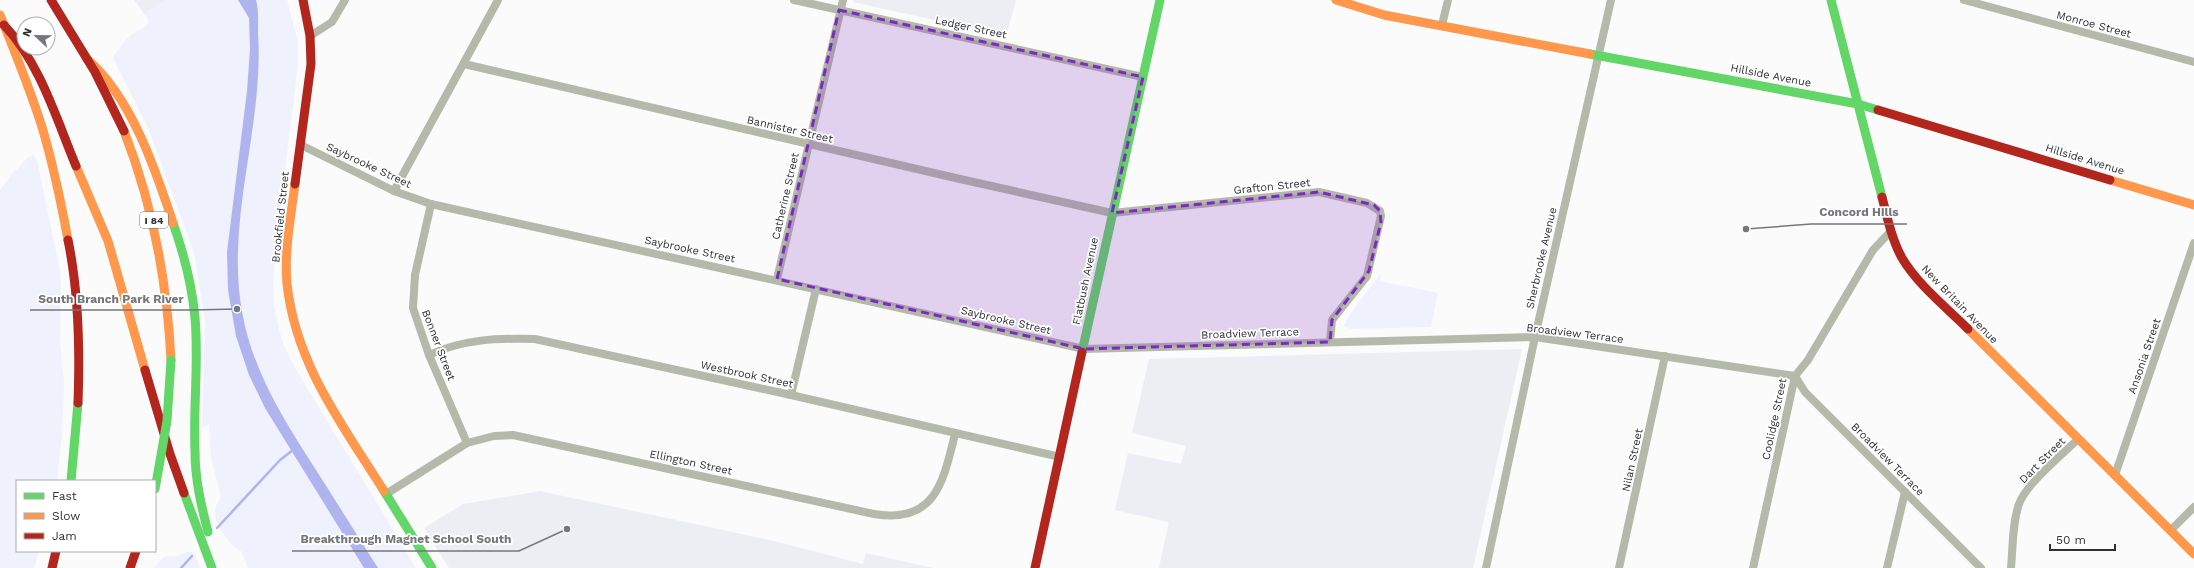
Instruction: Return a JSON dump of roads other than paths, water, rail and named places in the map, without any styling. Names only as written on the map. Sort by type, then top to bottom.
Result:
[{"type":"main road","name":"I 84","points":[[51,0],[104,89],[133,154],[154,220],[167,288],[171,360],[166,426],[156,483]]},
{"type":"main road","name":"Brookfield Street","points":[[303,0],[310,36],[310,76],[286,264],[287,283],[295,327],[314,378],[432,568]]},
{"type":"main road","name":"Flatbush Avenue","points":[[1035,568],[1160,0]]},
{"type":"main road","name":"Hillside Avenue","points":[[1336,0],[1384,15],[1599,54],[1858,104],[2194,205]]},
{"type":"main road","name":"New Britain Avenue","points":[[1831,0],[1891,231],[1902,258],[1914,275],[2194,554]]},
{"type":"main road","points":[[0,15],[35,100],[49,149],[67,231],[78,320],[78,410],[71,480]]},
{"type":"main road","points":[[4,25],[26,51],[63,134],[113,257],[168,447],[212,568]]},
{"type":"main road","points":[[87,59],[111,82],[122,100],[143,146],[174,224],[186,260],[193,299],[196,328],[193,444],[195,480],[205,523],[221,568]]},
{"type":"main road","points":[[52,568],[56,552]]},
{"type":"main road","points":[[130,568],[136,552]]},
{"type":"street","points":[[310,36],[332,22],[345,0]]},
{"type":"street","points":[[394,191],[498,0]]},
{"type":"street","name":"Ledger Street","points":[[794,0],[1143,77]]},
{"type":"street","name":"Catherine Street","points":[[777,280],[842,0]]},
{"type":"street","points":[[1442,25],[1448,0]]},
{"type":"street","name":"Sherbrooke Avenue","points":[[1486,568],[1535,337],[1611,0]]},
{"type":"street","name":"Monroe Street","points":[[1964,0],[2194,62]]},
{"type":"street","name":"Bannister Street","points":[[464,64],[1112,213]]},
{"type":"street","name":"Saybrooke Street","points":[[301,145],[394,191],[431,204],[1084,349]]},
{"type":"street","name":"Grafton Street","points":[[1112,213],[1319,192],[1374,205],[1380,210],[1381,222],[1369,271],[1365,280],[1344,303],[1332,320],[1330,342]]},
{"type":"street","name":"Bonner Street","points":[[431,204],[415,275],[413,293],[415,314],[429,355],[467,443]]},
{"type":"street","name":"Coolidge Street","points":[[1753,568],[1795,376],[1808,360],[1873,250],[1891,231]]},
{"type":"street","name":"Ansonia Street","points":[[2115,475],[2194,243]]},
{"type":"street","points":[[791,395],[816,289]]},
{"type":"street","name":"Broadview Terrace","points":[[1084,349],[1535,337],[1795,376],[1806,392],[1981,568]]},
{"type":"street","name":"Westbrook Street","points":[[429,355],[447,346],[464,342],[497,339],[535,339],[791,395],[1060,458]]},
{"type":"street","name":"Nilan Street","points":[[1619,568],[1665,356]]},
{"type":"street","name":"Ellington Street","points":[[386,494],[467,443],[494,436],[513,435],[534,438],[867,513],[897,517],[911,514],[929,502],[947,467],[955,434]]},
{"type":"street","name":"Dart Street","points":[[2011,568],[2015,518],[2025,491],[2078,440]]},
{"type":"street","points":[[1887,568],[1905,492]]},
{"type":"street","points":[[2170,530],[2194,507]]},
{"type":"water","points":[[238,0],[256,0],[258,8],[259,60],[238,251],[242,313],[249,341],[258,367],[270,392],[299,443],[378,568],[364,568],[265,408],[249,375],[236,336],[228,290],[227,252],[247,91],[250,49],[249,18]]},
{"type":"waterway","points":[[217,528],[280,460],[293,450]]},
{"type":"waterway","points":[[181,568],[192,556]]},
{"type":"place","name":"Concord Hills","points":[[1746,229]]},
{"type":"place","name":"South Branch Park River","points":[[237,309]]},
{"type":"place","name":"Breakthrough Magnet School South","points":[[567,529]]}]
